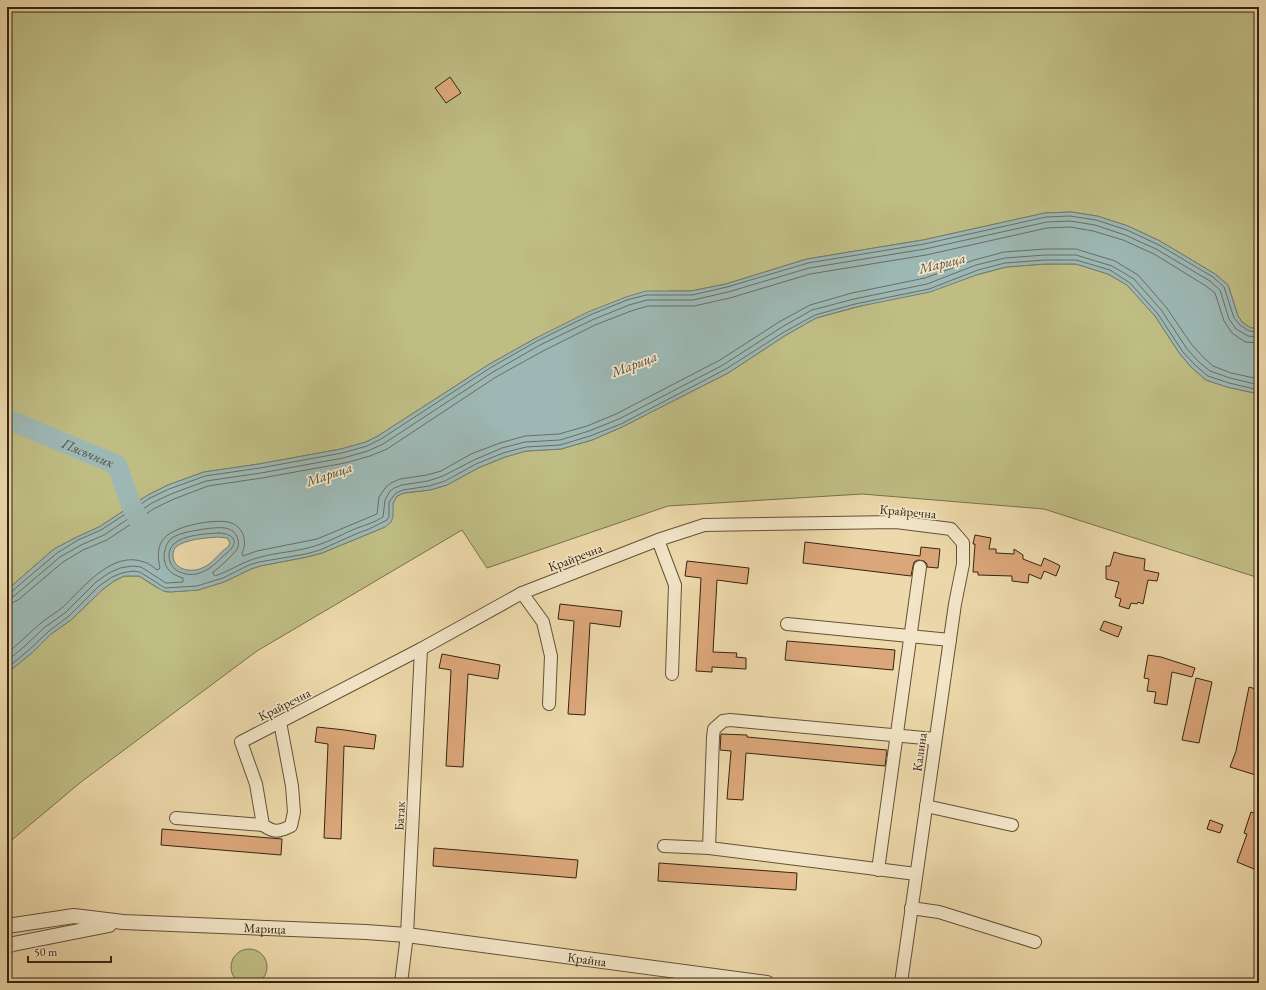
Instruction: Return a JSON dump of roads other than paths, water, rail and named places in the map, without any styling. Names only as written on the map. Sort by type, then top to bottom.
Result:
[{"type":"street","name":"Крайречна","points":[[263,825],[256,784],[241,742],[421,649],[522,593],[658,540],[704,525],[896,522],[951,529]]},
{"type":"street","name":"Калина","points":[[900,983],[955,604],[963,564],[963,543],[951,529]]},
{"type":"street","points":[[658,540],[675,585],[672,674]]},
{"type":"street","points":[[878,870],[920,567]]},
{"type":"street","points":[[522,593],[543,622],[551,656],[549,704]]},
{"type":"street","points":[[788,624],[950,640]]},
{"type":"street","name":"Батак","points":[[401,983],[407,935],[421,649]]},
{"type":"street","points":[[709,848],[713,737],[714,729],[722,721],[730,720],[935,739]]},
{"type":"street","points":[[176,818],[263,825],[271,831],[283,830],[291,826],[294,812],[292,786],[280,722]]},
{"type":"street","points":[[926,806],[1012,825]]},
{"type":"street","points":[[664,846],[709,848],[916,874]]},
{"type":"street","points":[[911,908],[939,912],[1035,942]]},
{"type":"street","name":"Марица","points":[[7,926],[74,916],[124,922],[407,935]]},
{"type":"street","name":"Марица","points":[[7,946],[20,942],[124,922]]},
{"type":"street","name":"Крайна","points":[[407,935],[767,983]]},
{"type":"water","points":[[1071,212],[1097,216],[1128,226],[1160,241],[1215,274],[1228,285],[1238,316],[1243,323],[1251,328],[1259,328],[1259,394],[1227,387],[1206,380],[1192,368],[1180,354],[1155,316],[1127,285],[1108,274],[1076,264],[1045,264],[1006,267],[979,274],[930,292],[856,307],[816,318],[786,335],[728,373],[622,427],[592,440],[561,449],[526,451],[505,457],[478,468],[447,485],[430,490],[404,493],[397,496],[393,503],[393,517],[391,522],[385,527],[322,553],[260,566],[224,582],[198,590],[171,592],[163,591],[139,576],[124,576],[102,590],[71,620],[51,634],[33,652],[7,673],[7,590],[54,549],[99,527],[148,495],[168,485],[204,472],[259,464],[341,449],[366,442],[378,436],[488,365],[536,338],[588,312],[626,297],[646,291],[691,291],[726,284],[807,259],[923,240],[1045,213]],"holes":[[[218,537],[227,538],[230,543],[228,547],[209,564],[202,568],[193,570],[183,569],[179,567],[174,560],[174,551],[180,544],[196,539]]]},
{"type":"waterway","name":"Пясъчник","points":[[7,419],[117,465],[131,505],[144,530]]}]
